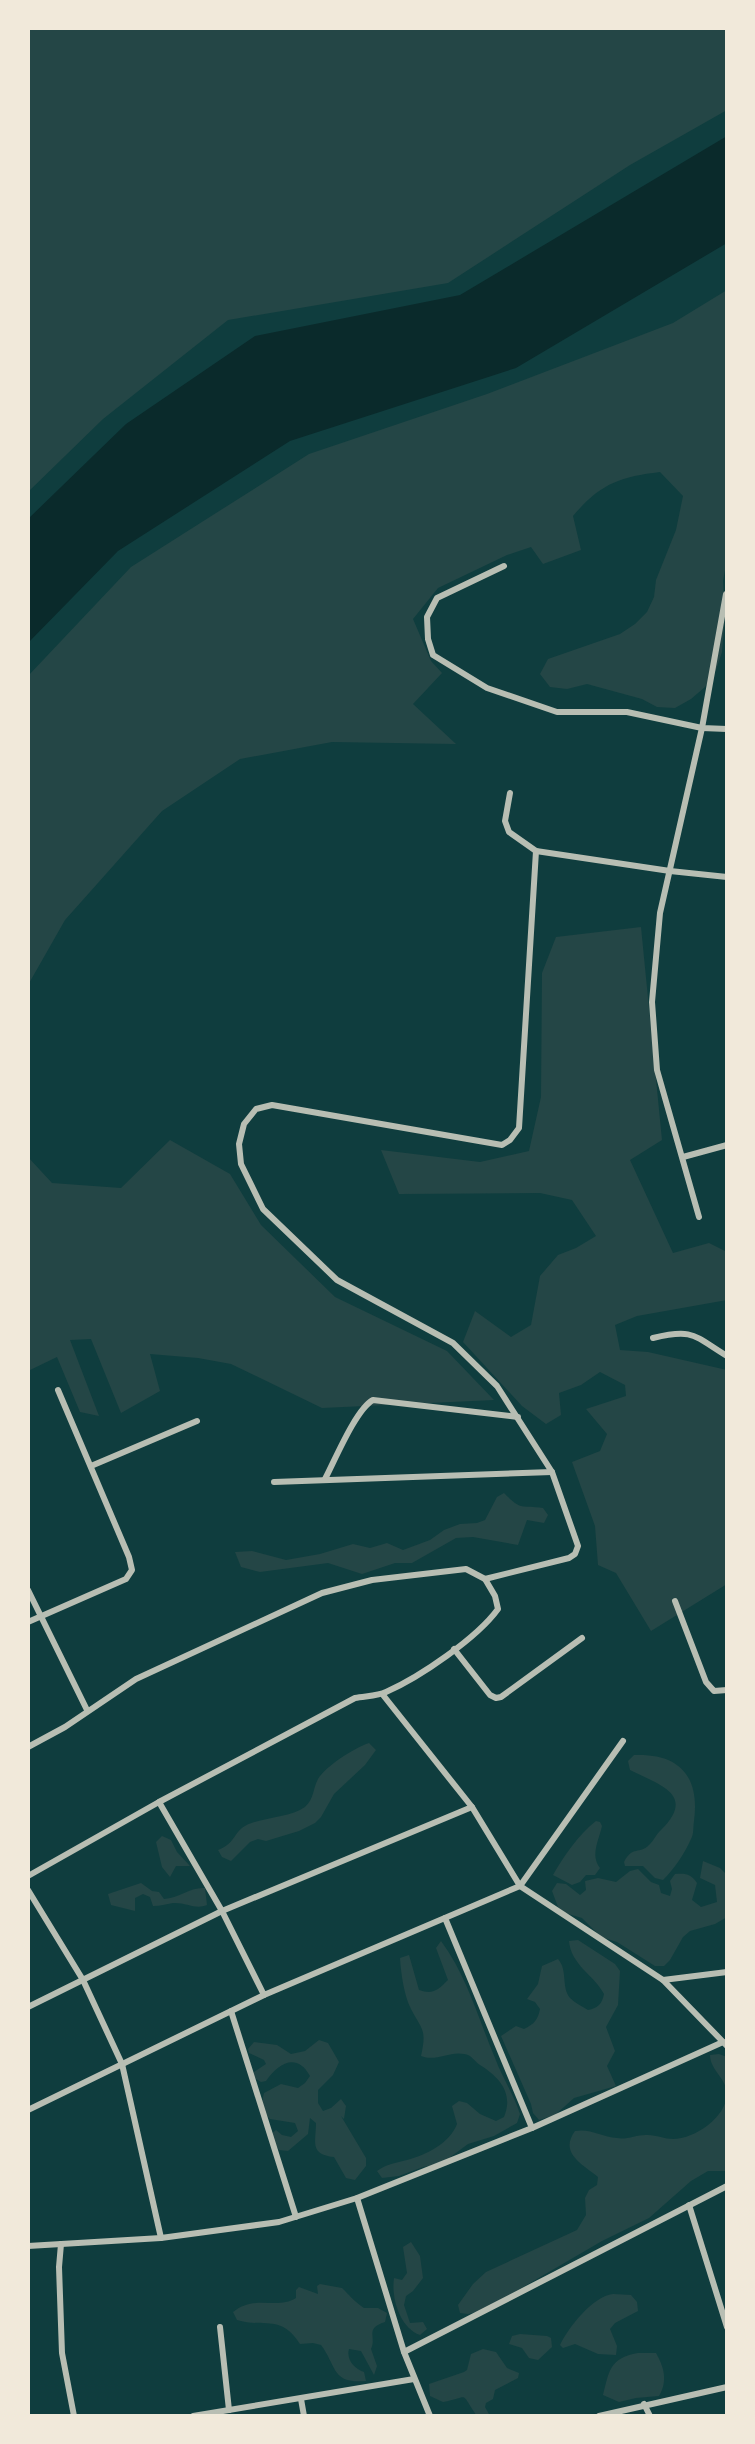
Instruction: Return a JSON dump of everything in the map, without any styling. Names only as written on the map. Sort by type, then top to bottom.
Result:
[{"type":"street","points":[[504,566],[437,598],[427,617],[428,639],[433,655],[487,688],[557,712],[627,712],[702,728],[727,729]]},
{"type":"street","points":[[699,1217],[657,1070],[652,1002],[660,913],[702,728],[726,594]]},
{"type":"street","points":[[510,793],[505,821],[509,832],[536,851],[727,877]]},
{"type":"street","points":[[485,1579],[575,1554],[578,1546],[552,1472],[497,1386],[453,1343],[337,1280],[263,1209],[241,1164],[239,1144],[244,1124],[256,1109],[272,1105],[502,1145],[510,1140],[519,1128],[536,851]]},
{"type":"street","points":[[683,1157],[727,1145]]},
{"type":"street","points":[[653,1338],[676,1332],[694,1334],[727,1356]]},
{"type":"street","points":[[28,1622],[126,1579],[132,1570],[58,1390]]},
{"type":"street","points":[[325,1479],[355,1420],[373,1400],[518,1417]]},
{"type":"street","points":[[91,1466],[197,1421]]},
{"type":"street","points":[[274,1482],[552,1472]]},
{"type":"street","points":[[28,1747],[65,1727],[136,1679],[322,1593],[372,1580],[466,1569],[485,1579],[495,1596],[498,1609],[491,1620],[430,1667],[383,1695],[355,1698],[28,1876]]},
{"type":"street","points":[[28,1590],[87,1710]]},
{"type":"street","points":[[675,1601],[706,1682],[714,1691],[727,1690]]},
{"type":"street","points":[[454,1649],[490,1695],[496,1698],[582,1638]]},
{"type":"street","points":[[28,2246],[161,2238],[279,2222],[357,2198],[532,2128],[725,2044],[663,1980],[520,1886],[472,1807],[383,1695]]},
{"type":"street","points":[[28,2110],[264,1995],[520,1886],[623,1741]]},
{"type":"street","points":[[159,1802],[222,1911],[264,1995]]},
{"type":"street","points":[[28,2007],[222,1911],[472,1807]]},
{"type":"street","points":[[28,1890],[83,1980],[122,2064],[161,2238]]},
{"type":"street","points":[[445,1918],[532,2128]]},
{"type":"street","points":[[663,1980],[727,1972]]},
{"type":"street","points":[[231,2011],[296,2217]]},
{"type":"street","points":[[404,2352],[727,2186]]},
{"type":"street","points":[[357,2198],[404,2352],[430,2416]]},
{"type":"street","points":[[689,2205],[727,2327]]},
{"type":"street","points":[[61,2244],[62,2353],[74,2416]]},
{"type":"street","points":[[220,2327],[229,2410]]},
{"type":"street","points":[[193,2416],[414,2379]]},
{"type":"street","points":[[599,2416],[727,2387]]},
{"type":"street","points":[[301,2399],[304,2416]]},
{"type":"street","points":[[644,2404],[650,2416]]},
{"type":"shaded area","points":[[28,28],[727,28],[727,110],[630,165],[448,283],[228,320],[103,419],[28,492]]},
{"type":"shaded area","points":[[727,136],[727,243],[516,368],[290,441],[118,551],[28,643],[28,519],[126,424],[255,336],[460,295]]},
{"type":"shaded area","points":[[727,290],[725,616],[722,652],[716,670],[705,687],[675,708],[657,707],[642,699],[587,684],[567,689],[550,687],[540,674],[548,659],[620,634],[635,624],[647,612],[654,597],[656,580],[676,530],[683,496],[660,472],[633,476],[611,484],[592,496],[573,516],[581,550],[543,564],[531,547],[507,555],[438,588],[413,619],[431,661],[442,673],[413,704],[456,744],[332,742],[240,759],[162,811],[65,920],[28,985],[28,676],[131,567],[309,454],[487,394],[673,323]]},
{"type":"shaded area","points":[[641,927],[662,1140],[630,1160],[673,1253],[709,1243],[727,1250],[727,1300],[637,1316],[615,1325],[620,1350],[648,1352],[727,1370],[727,1584],[651,1631],[616,1573],[598,1565],[595,1526],[572,1462],[600,1451],[607,1434],[586,1409],[626,1396],[625,1385],[600,1372],[581,1385],[559,1393],[561,1415],[546,1424],[522,1406],[463,1342],[475,1311],[511,1337],[531,1325],[540,1276],[558,1255],[596,1236],[572,1200],[540,1193],[399,1194],[381,1150],[480,1162],[529,1151],[541,1097],[542,973],[556,937]]},
{"type":"shaded area","points":[[170,1140],[230,1174],[261,1225],[335,1297],[447,1351],[494,1400],[322,1408],[231,1364],[150,1354],[160,1391],[121,1413],[91,1339],[70,1340],[99,1416],[80,1412],[57,1357],[28,1371],[28,1157],[52,1183],[121,1188]]},
{"type":"shaded area","points":[[504,1493],[519,1505],[543,1508],[548,1515],[544,1523],[527,1520],[518,1545],[473,1537],[456,1538],[412,1563],[395,1563],[362,1574],[328,1563],[260,1572],[241,1567],[235,1552],[252,1551],[286,1560],[353,1544],[370,1548],[387,1543],[403,1550],[460,1524],[485,1520],[497,1497]]},
{"type":"shaded area","points":[[369,1743],[376,1750],[365,1765],[334,1794],[315,1823],[266,1841],[258,1839],[250,1842],[231,1861],[222,1857],[218,1850],[245,1826],[305,1807],[316,1782],[327,1769]]},
{"type":"shaded area","points":[[634,1755],[650,1755],[674,1763],[690,1780],[693,1791],[692,1837],[679,1861],[663,1880],[655,1878],[643,1866],[625,1866],[624,1862],[630,1854],[651,1843],[675,1808],[675,1799],[670,1792],[630,1770],[628,1761]]},
{"type":"shaded area","points":[[596,1821],[602,1826],[595,1853],[600,1868],[595,1875],[586,1875],[572,1885],[553,1875],[572,1846]]},
{"type":"shaded area","points":[[162,1836],[171,1840],[190,1866],[176,1866],[170,1877],[162,1867],[156,1842]]},
{"type":"shaded area","points":[[703,1861],[720,1868],[727,1875],[727,1917],[690,1931],[664,1966],[655,1966],[617,1942],[601,1937],[582,1918],[565,1913],[558,1907],[552,1891],[557,1883],[566,1884],[580,1895],[586,1890],[585,1881],[598,1878],[616,1882],[638,1869],[651,1882],[659,1885],[661,1893],[670,1896],[670,1881],[675,1874],[685,1874],[697,1883],[692,1900],[701,1907],[717,1902],[715,1885],[700,1878]]},
{"type":"shaded area","points":[[141,1883],[159,1892],[164,1899],[205,1888],[207,1905],[198,1907],[173,1903],[153,1906],[150,1897],[143,1894],[135,1898],[135,1911],[111,1905],[108,1894]]},
{"type":"shaded area","points":[[578,1940],[615,1964],[620,1971],[618,2005],[606,2027],[615,2051],[607,2066],[616,2086],[574,2098],[555,2115],[539,2120],[533,2113],[501,2036],[516,2026],[524,2029],[535,2021],[540,2009],[535,2002],[527,1999],[538,1984],[542,1966],[558,1959],[570,1998],[588,2010],[601,2003],[604,1994],[578,1963],[571,1949],[569,1941]]},
{"type":"shaded area","points":[[441,1941],[465,1983],[520,2114],[517,2123],[494,2136],[468,2144],[441,2164],[382,2178],[377,2171],[380,2169],[422,2155],[449,2137],[457,2124],[452,2106],[459,2101],[496,2121],[504,2117],[507,2108],[506,2093],[499,2080],[469,2056],[458,2053],[432,2058],[421,2056],[423,2035],[406,1997],[400,1958],[409,1955],[419,1990],[435,1991],[448,1980],[436,1948]]},
{"type":"shaded area","points":[[319,2040],[328,2043],[339,2062],[333,2075],[318,2090],[318,2103],[323,2111],[341,2099],[346,2106],[344,2119],[341,2116],[366,2158],[366,2166],[355,2180],[346,2178],[334,2157],[317,2150],[316,2123],[310,2118],[308,2134],[288,2151],[279,2150],[270,2135],[276,2130],[291,2137],[298,2131],[295,2123],[270,2119],[263,2107],[264,2093],[281,2084],[298,2088],[310,2076],[305,2069],[294,2062],[276,2069],[266,2081],[261,2082],[253,2077],[254,2072],[266,2064],[249,2053],[248,2049],[254,2042],[277,2045],[291,2054],[305,2051]]},
{"type":"shaded area","points":[[710,2055],[727,2057],[727,2094]]},
{"type":"shaded area","points":[[727,2094],[727,2171],[708,2171],[691,2181],[649,2218],[602,2241],[482,2311],[460,2313],[458,2305],[486,2272],[577,2230],[586,2215],[585,2198],[589,2190],[597,2185],[598,2177],[579,2163],[571,2152],[571,2139],[575,2131],[621,2138],[644,2135],[681,2138],[708,2126],[721,2111]]},
{"type":"shaded area","points":[[411,2242],[420,2256],[423,2278],[406,2296],[404,2305],[410,2323],[423,2322],[427,2329],[420,2335],[402,2319],[394,2294],[394,2278],[402,2280],[407,2273],[403,2247]]},
{"type":"shaded area","points":[[317,2286],[342,2288],[364,2308],[378,2308],[387,2313],[385,2322],[373,2330],[371,2349],[377,2366],[374,2375],[361,2351],[349,2349],[350,2360],[364,2372],[366,2381],[346,2380],[336,2372],[321,2345],[300,2344],[279,2325],[237,2320],[233,2312],[249,2304],[289,2301],[296,2298],[299,2287],[318,2294]]},
{"type":"shaded area","points":[[613,2294],[631,2295],[637,2302],[638,2311],[610,2329],[617,2346],[616,2355],[598,2354],[575,2344],[563,2348],[560,2345],[582,2314],[597,2300]]},
{"type":"shaded area","points":[[512,2336],[547,2336],[551,2338],[552,2347],[538,2360],[529,2358],[522,2348],[509,2344]]},
{"type":"shaded area","points":[[483,2349],[496,2352],[507,2368],[519,2373],[518,2378],[495,2390],[493,2399],[486,2403],[490,2416],[477,2416],[464,2397],[443,2402],[430,2396],[429,2384],[464,2372],[471,2354]]},
{"type":"shaded area","points":[[638,2353],[656,2353],[659,2358],[664,2379],[659,2396],[619,2402],[603,2395],[609,2373],[616,2362]]}]
